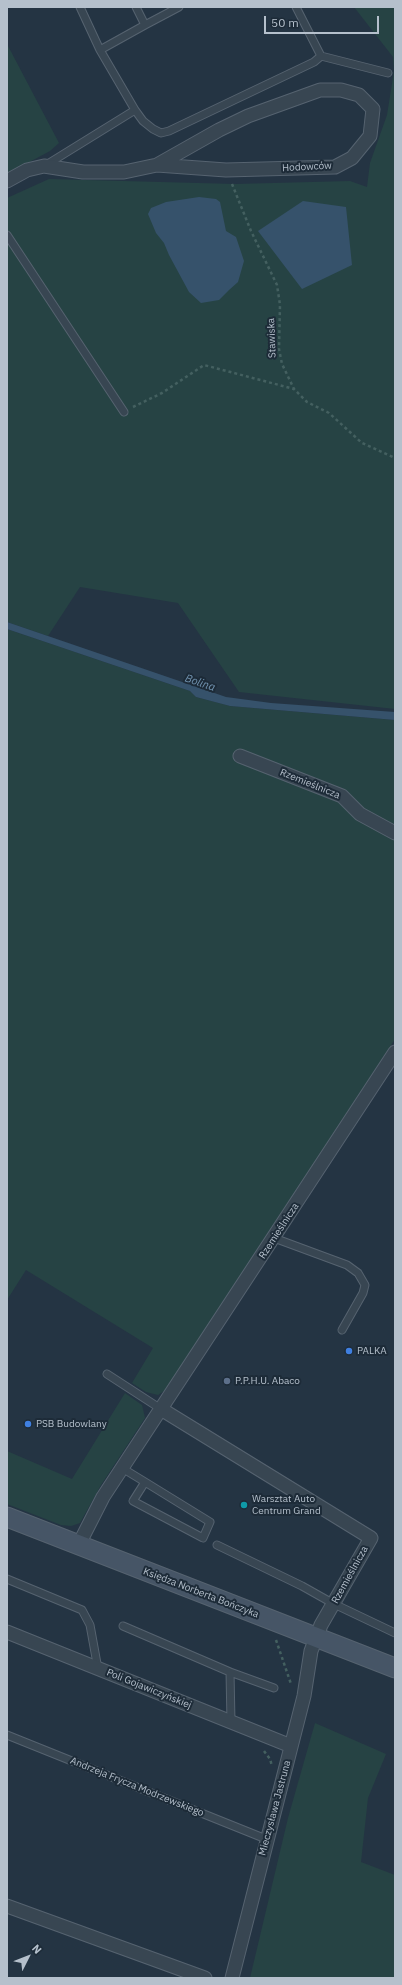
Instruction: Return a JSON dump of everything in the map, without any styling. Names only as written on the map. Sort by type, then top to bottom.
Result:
[{"type":"street","name":"Hodowców","points":[[7,181],[27,170],[44,166],[83,172],[124,172],[157,165],[226,170],[335,167],[352,158],[370,136],[373,109],[359,95],[342,90],[320,90],[248,116],[219,130],[157,165]]},
{"type":"street","name":"Rzemieślnicza","points":[[240,756],[342,796],[360,814],[395,833]]},
{"type":"street","name":"Rzemieślnicza","points":[[78,1546],[103,1498],[122,1468],[395,1052]]},
{"type":"street","name":"Rzemieślnicza","points":[[161,1409],[371,1538],[316,1638]]},
{"type":"street","name":"Księdza Norberta Bończyka","points":[[7,1517],[78,1546],[395,1668]]},
{"type":"street","name":"Poli Gojawiczyńskiej","points":[[7,1632],[291,1746]]},
{"type":"street","name":"Mieczysława Jastruna","points":[[232,1978],[266,1839],[304,1696],[309,1660],[316,1638]]},
{"type":"street","points":[[7,1906],[205,1978]]},
{"type":"lane","points":[[80,7],[100,50],[135,110],[143,121],[161,133],[169,131],[314,62],[321,56]]},
{"type":"lane","points":[[136,7],[145,24]]},
{"type":"lane","points":[[100,50],[145,24],[179,7]]},
{"type":"lane","points":[[296,7],[321,56],[388,73]]},
{"type":"lane","points":[[44,166],[135,110]]},
{"type":"lane","points":[[7,235],[124,412]]},
{"type":"lane","points":[[274,1238],[347,1265],[358,1273],[365,1285],[363,1293],[342,1330]]},
{"type":"lane","points":[[107,1374],[161,1409]]},
{"type":"lane","points":[[122,1468],[145,1482],[210,1522],[203,1538],[134,1501],[145,1482]]},
{"type":"lane","points":[[217,1545],[395,1633]]},
{"type":"lane","points":[[7,1579],[82,1610],[90,1625],[98,1669]]},
{"type":"lane","points":[[123,1626],[230,1672],[274,1688]]},
{"type":"lane","points":[[230,1672],[231,1722]]},
{"type":"lane","name":"Andrzeja Frycza Modrzewskiego","points":[[7,1735],[266,1839]]},
{"type":"path","name":"Stawiska","points":[[226,170],[251,230],[277,285],[280,305],[279,350],[282,364],[294,389],[307,402],[328,413],[362,443],[395,458]]},
{"type":"path","points":[[124,412],[162,393],[204,365],[294,389]]},
{"type":"path","points":[[273,1636],[277,1641],[292,1686]]},
{"type":"path","points":[[261,1750],[266,1752],[270,1758],[272,1766],[270,1773]]},
{"type":"green space","points":[[354,7],[395,7],[395,709],[239,692],[178,603],[80,587],[48,636],[7,622],[7,198],[49,179],[235,184],[350,181],[367,187],[370,163],[387,115],[394,71],[393,57]]},
{"type":"green space","points":[[7,44],[59,143],[50,151],[7,174]]},
{"type":"green space","points":[[7,629],[190,691],[196,697],[230,706],[395,720],[395,1039],[167,1389],[158,1395],[146,1392],[132,1383],[153,1348],[26,1270],[7,1300]]},
{"type":"green space","points":[[125,1393],[142,1405],[145,1418],[101,1485],[80,1523],[71,1526],[61,1525],[7,1504],[7,1451],[72,1479]]},
{"type":"green space","points":[[315,1723],[386,1754],[368,1798],[361,1862],[395,1875],[395,1978],[250,1978],[288,1818]]},
{"type":"water","points":[[199,197],[216,199],[220,202],[226,231],[236,237],[244,261],[238,282],[219,300],[201,303],[189,292],[164,243],[156,233],[148,214],[151,208],[166,202]]},
{"type":"water","points":[[303,201],[346,207],[352,265],[302,289],[258,231]]},
{"type":"water","points":[[7,622],[226,697],[271,703],[395,712],[395,720],[230,706],[196,697],[190,691],[7,629]]},
{"type":"place","name":"PALKA","points":[[349,1351]]},
{"type":"place","name":"P.P.H.U. Abaco","points":[[227,1381]]},
{"type":"place","name":"PSB Budowlany","points":[[28,1424]]},
{"type":"place","name":"Warsztat Auto Centrum Grand","points":[[244,1505]]},
{"type":"water label","name":"Bolina","points":[[200,683]]}]
